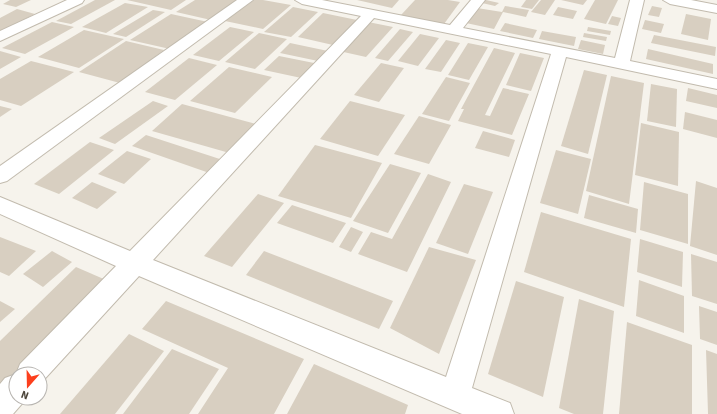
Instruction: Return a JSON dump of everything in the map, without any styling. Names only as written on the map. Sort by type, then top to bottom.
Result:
[{"type":"street","points":[[0,38],[77,0]]},
{"type":"street","points":[[0,176],[246,0]]},
{"type":"street","points":[[302,0],[717,84]]},
{"type":"street","points":[[454,30],[478,0]]},
{"type":"street","points":[[622,64],[637,0]]},
{"type":"street","points":[[670,0],[717,9]]},
{"type":"street","points":[[37,366],[370,14]]},
{"type":"street","points":[[455,396],[560,51]]},
{"type":"street","points":[[0,205],[134,263],[499,414]]},
{"type":"street","points":[[0,406],[8,397]]},
{"type":"building","points":[[10,0],[31,0],[16,7],[3,4]]},
{"type":"building","points":[[95,0],[115,0],[71,24],[56,21]]},
{"type":"building","points":[[127,0],[186,0],[171,10]]},
{"type":"building","points":[[195,0],[238,0],[211,20],[176,12]]},
{"type":"building","points":[[254,0],[263,0],[291,5],[263,29],[225,21]]},
{"type":"building","points":[[357,0],[399,0],[392,8]]},
{"type":"building","points":[[415,0],[448,0],[460,2],[444,24],[401,15]]},
{"type":"building","points":[[485,0],[499,3],[495,6],[482,3]]},
{"type":"building","points":[[526,0],[539,0],[532,9],[521,7]]},
{"type":"building","points":[[541,0],[555,0],[545,15],[531,12]]},
{"type":"building","points":[[561,0],[587,0],[583,5]]},
{"type":"building","points":[[595,0],[618,0],[606,24],[584,19]]},
{"type":"building","points":[[125,3],[148,7],[106,33],[82,27]]},
{"type":"building","points":[[505,6],[529,10],[526,17],[503,12],[494,29],[466,23],[477,8],[502,12]]},
{"type":"building","points":[[652,6],[662,8],[659,17],[648,15]]},
{"type":"building","points":[[293,7],[318,12],[291,37],[264,32]]},
{"type":"building","points":[[558,7],[577,11],[573,19],[553,15]]},
{"type":"building","points":[[17,9],[35,14],[0,31],[0,18]]},
{"type":"building","points":[[153,10],[165,12],[126,37],[113,34]]},
{"type":"building","points":[[323,13],[357,20],[333,45],[298,37]]},
{"type":"building","points":[[171,14],[208,22],[170,49],[130,40]]},
{"type":"building","points":[[686,14],[711,19],[708,40],[681,34]]},
{"type":"building","points":[[612,16],[621,18],[618,26],[608,24]]},
{"type":"building","points":[[645,20],[664,24],[661,33],[642,29]]},
{"type":"building","points":[[52,22],[74,27],[25,54],[2,48]]},
{"type":"building","points":[[368,22],[393,27],[366,57],[339,51]]},
{"type":"building","points":[[505,23],[537,30],[533,38],[500,31]]},
{"type":"building","points":[[230,27],[254,32],[219,61],[193,55]]},
{"type":"building","points":[[588,27],[611,31],[610,35],[587,31]]},
{"type":"building","points":[[400,29],[413,32],[388,61],[375,58]]},
{"type":"building","points":[[84,30],[124,39],[79,68],[38,57]]},
{"type":"building","points":[[542,31],[576,37],[574,46],[539,39]]},
{"type":"building","points":[[259,33],[287,39],[255,69],[225,62]]},
{"type":"building","points":[[584,33],[607,37],[606,41],[583,37]]},
{"type":"building","points":[[420,34],[439,38],[418,66],[398,61]]},
{"type":"building","points":[[654,35],[716,47],[715,56],[651,43]]},
{"type":"building","points":[[446,40],[460,43],[441,72],[425,69]]},
{"type":"building","points":[[581,40],[605,45],[603,54],[578,49]]},
{"type":"building","points":[[126,41],[164,50],[120,83],[79,72]]},
{"type":"building","points":[[290,43],[328,51],[318,61],[280,53]]},
{"type":"building","points":[[468,43],[488,47],[469,80],[448,75]]},
{"type":"building","points":[[494,48],[515,53],[485,115],[490,116],[503,88],[529,94],[512,135],[458,121],[464,109],[461,109]]},
{"type":"building","points":[[648,49],[713,64],[713,74],[646,59]]},
{"type":"building","points":[[0,51],[21,57],[0,69]]},
{"type":"building","points":[[520,53],[544,58],[531,91],[506,85]]},
{"type":"building","points":[[279,56],[319,64],[306,79],[264,70]]},
{"type":"building","points":[[189,58],[217,65],[175,100],[145,92]]},
{"type":"building","points":[[31,61],[74,72],[21,106],[0,100],[0,79]]},
{"type":"building","points":[[381,63],[404,68],[379,102],[354,95]]},
{"type":"building","points":[[229,67],[272,77],[235,113],[190,101]]},
{"type":"building","points":[[584,70],[607,75],[588,154],[561,146]]},
{"type":"building","points":[[611,76],[644,83],[629,204],[586,191]]},
{"type":"building","points":[[446,77],[470,83],[449,121],[422,114]]},
{"type":"building","points":[[651,84],[677,89],[676,127],[647,121]]},
{"type":"building","points":[[688,88],[717,95],[717,108],[686,101]]},
{"type":"building","points":[[153,101],[168,106],[115,144],[99,138]]},
{"type":"building","points":[[350,101],[405,115],[378,156],[320,139]]},
{"type":"building","points":[[182,104],[260,125],[233,154],[152,131]]},
{"type":"building","points":[[0,106],[12,109],[0,117]]},
{"type":"building","points":[[685,112],[717,120],[717,138],[683,129]]},
{"type":"building","points":[[419,116],[451,125],[429,164],[394,154]]},
{"type":"building","points":[[641,123],[679,132],[678,186],[635,175]]},
{"type":"building","points":[[483,131],[515,140],[509,157],[475,148]]},
{"type":"building","points":[[146,135],[229,162],[215,175],[132,146]]},
{"type":"building","points":[[90,142],[114,150],[59,194],[34,184]]},
{"type":"building","points":[[315,145],[382,163],[351,218],[278,196]]},
{"type":"building","points":[[556,150],[591,159],[578,214],[540,203]]},
{"type":"building","points":[[127,151],[151,159],[124,184],[98,174]]},
{"type":"building","points":[[390,164],[421,173],[388,233],[353,221]]},
{"type":"building","points":[[428,174],[451,182],[407,272],[358,254],[371,232],[392,239]]},
{"type":"building","points":[[696,181],[717,188],[717,255],[690,246]]},
{"type":"building","points":[[92,182],[117,192],[97,209],[72,198]]},
{"type":"building","points":[[644,182],[688,194],[688,244],[640,230]]},
{"type":"building","points":[[464,184],[493,192],[468,254],[436,243]]},
{"type":"building","points":[[258,194],[284,203],[232,267],[204,256]]},
{"type":"building","points":[[589,195],[638,209],[636,233],[584,218]]},
{"type":"building","points":[[292,205],[346,223],[333,243],[277,223]]},
{"type":"building","points":[[541,212],[631,239],[624,307],[524,272]]},
{"type":"building","points":[[351,227],[363,232],[351,252],[339,247]]},
{"type":"building","points":[[0,237],[36,251],[9,276],[0,272]]},
{"type":"building","points":[[640,239],[683,252],[682,287],[637,272]]},
{"type":"building","points":[[429,247],[476,260],[439,354],[390,328]]},
{"type":"building","points":[[52,251],[72,262],[43,287],[23,274]]},
{"type":"building","points":[[264,251],[393,301],[379,329],[246,275]]},
{"type":"building","points":[[691,254],[717,262],[717,304],[692,296]]},
{"type":"building","points":[[76,267],[106,280],[22,366],[8,366],[8,381],[0,389],[0,341]]},
{"type":"building","points":[[639,280],[684,296],[684,333],[636,316]]},
{"type":"building","points":[[516,281],[564,297],[543,397],[488,374]]},
{"type":"building","points":[[579,299],[614,311],[603,414],[574,414],[559,408]]},
{"type":"building","points":[[0,301],[15,309],[0,322]]},
{"type":"building","points":[[166,301],[304,359],[274,414],[198,414],[228,368],[142,329]]},
{"type":"building","points":[[699,306],[717,312],[717,345],[700,339]]},
{"type":"building","points":[[627,322],[692,345],[692,414],[619,414]]},
{"type":"building","points":[[129,334],[164,351],[115,414],[60,414]]},
{"type":"building","points":[[172,349],[219,369],[189,414],[123,414]]},
{"type":"building","points":[[706,350],[717,354],[717,414],[708,414]]},
{"type":"building","points":[[314,364],[408,405],[405,414],[287,414]]}]
